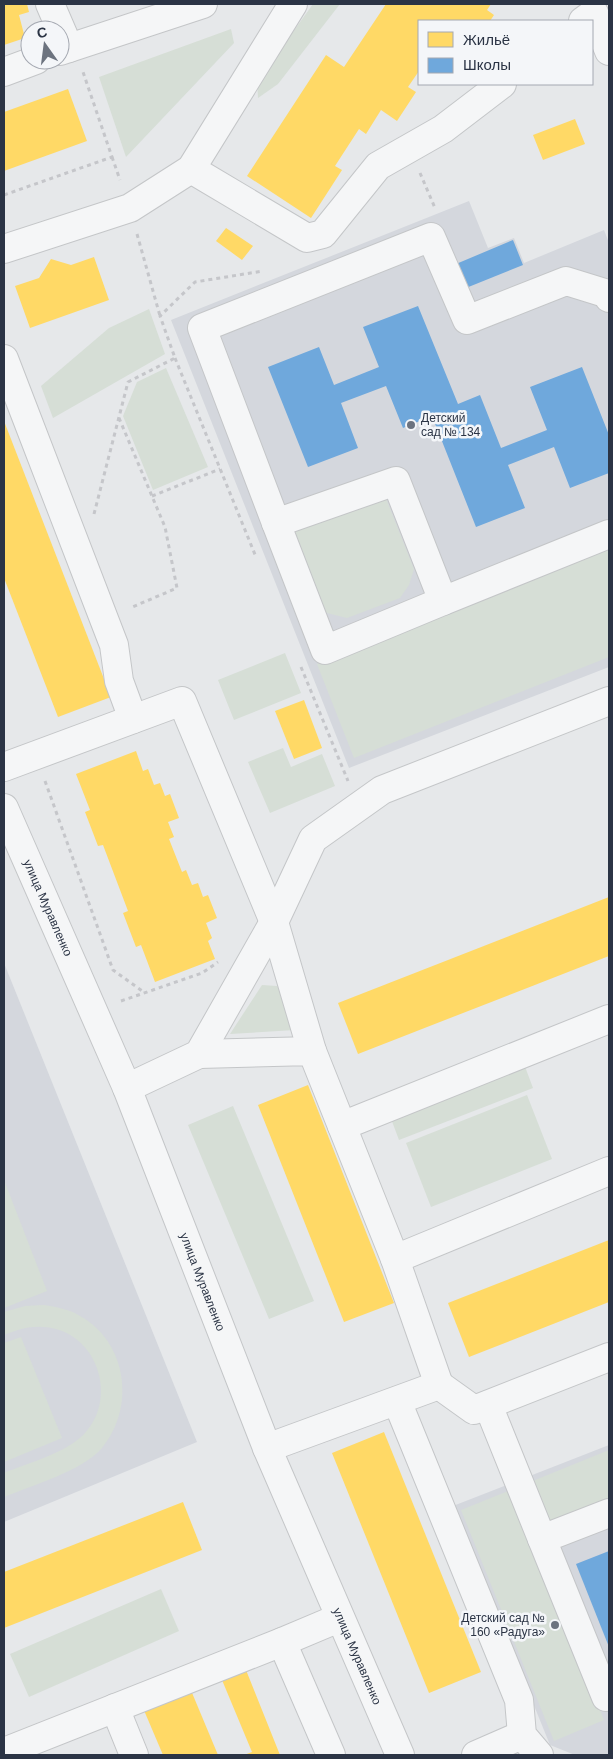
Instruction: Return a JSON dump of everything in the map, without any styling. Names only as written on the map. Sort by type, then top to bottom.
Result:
[{"type":"street","points":[[50,4],[56,20]]},
{"type":"street","points":[[70,56],[203,4]]},
{"type":"street","points":[[4,248],[130,208],[191,169],[293,4]]},
{"type":"street","points":[[590,13],[609,51]]},
{"type":"street","points":[[4,72],[20,66]]},
{"type":"street","points":[[191,169],[306,238],[323,234],[378,166],[443,129],[501,85]]},
{"type":"street","points":[[609,298],[608,294],[566,281],[467,320],[431,237],[202,328],[325,650],[609,534]]},
{"type":"street","points":[[4,359],[114,646],[119,681],[134,719]]},
{"type":"street","points":[[276,523],[396,481],[443,601]]},
{"type":"street","points":[[4,767],[182,701],[274,922],[312,1051],[395,1259],[439,1384],[474,1410],[609,1358]]},
{"type":"street","points":[[199,1054],[274,922],[313,839],[382,790],[609,701]]},
{"type":"street","name":"улица Муравленко","points":[[4,808],[12,847],[127,1088],[266,1448],[400,1755]]},
{"type":"street","points":[[342,1126],[609,1019]]},
{"type":"street","points":[[127,1088],[199,1054],[312,1051]]},
{"type":"street","points":[[395,1259],[609,1170]]},
{"type":"street","points":[[266,1448],[439,1384]]},
{"type":"street","points":[[397,1401],[519,1700],[522,1734],[539,1755]]},
{"type":"street","points":[[488,1405],[606,1697],[609,1696]]},
{"type":"street","points":[[542,1540],[609,1513]]},
{"type":"street","points":[[4,1752],[339,1618]]},
{"type":"street","points":[[282,1642],[331,1755]]},
{"type":"street","points":[[115,1708],[134,1755]]},
{"type":"street","points":[[476,1755],[522,1734]]},
{"type":"path","points":[[4,195],[112,157],[70,56]]},
{"type":"path","points":[[419,170],[435,209]]},
{"type":"path","points":[[93,520],[128,382],[175,358],[160,316],[195,282],[272,270]]},
{"type":"path","points":[[119,417],[165,526],[177,588],[129,608]]},
{"type":"path","points":[[152,496],[220,469]]},
{"type":"path","points":[[43,776],[113,970],[144,993]]},
{"type":"path","points":[[120,1001],[202,973],[218,962]]},
{"type":"shaded area","points":[[313,4],[340,4],[278,84],[258,98],[257,82]]},
{"type":"shaded area","points":[[231,29],[234,43],[126,157],[99,77]]},
{"type":"shaded area","name":"Детский сад № 134","points":[[469,201],[488,248],[514,238],[524,263],[604,230],[609,243],[609,667],[349,768],[171,320]]},
{"type":"shaded area","points":[[149,309],[165,354],[53,418],[41,386],[109,328]]},
{"type":"shaded area","points":[[166,368],[208,467],[153,490],[123,416],[137,382]]},
{"type":"shaded area","points":[[383,491],[414,569],[409,585],[400,598],[347,618],[327,613],[313,600],[284,528]]},
{"type":"shaded area","points":[[609,548],[609,657],[354,758],[317,664]]},
{"type":"shaded area","points":[[285,653],[301,693],[234,720],[218,680]]},
{"type":"shaded area","points":[[283,748],[291,767],[322,754],[335,786],[270,813],[248,762]]},
{"type":"shaded area","points":[[4,963],[197,1442],[4,1522]]},
{"type":"shaded area","points":[[262,985],[277,986],[286,994],[295,1030],[230,1034]]},
{"type":"shaded area","points":[[524,1064],[533,1088],[399,1140],[390,1116]]},
{"type":"shaded area","points":[[527,1095],[552,1159],[431,1207],[406,1143]]},
{"type":"shaded area","points":[[233,1106],[314,1301],[269,1319],[188,1125]]},
{"type":"shaded area","points":[[4,1180],[47,1291],[4,1308]]},
{"type":"shaded area","points":[[44,1305],[67,1310],[80,1316],[96,1327],[108,1342],[117,1358],[121,1376],[120,1414],[113,1432],[102,1448],[82,1464],[56,1477],[4,1497],[4,1473],[58,1452],[77,1440],[85,1433],[94,1420],[100,1405],[99,1373],[93,1358],[71,1336],[56,1329],[42,1327],[23,1329],[4,1335],[4,1312],[25,1306]]},
{"type":"shaded area","points":[[21,1337],[62,1438],[4,1462],[4,1343]]},
{"type":"shaded area","name":"Детский сад № 160 «Радуга»","points":[[609,1445],[609,1755],[575,1755],[550,1745],[453,1506]]},
{"type":"shaded area","points":[[609,1450],[609,1501],[529,1533],[604,1720],[554,1741],[461,1510]]},
{"type":"shaded area","points":[[161,1589],[179,1631],[29,1697],[10,1654]]},
{"type":"building: Жильё","points":[[4,4],[27,4],[29,12],[19,15],[20,40],[4,45]]},
{"type":"building: Жильё","points":[[386,4],[491,4],[487,10],[494,15],[491,20],[418,20],[418,72],[408,87],[416,92],[397,121],[381,110],[366,134],[359,129],[335,166],[342,170],[311,218],[247,176],[326,55],[344,67]]},
{"type":"building: Жильё","points":[[68,89],[87,141],[4,171],[4,112]]},
{"type":"building: Жильё","points":[[575,119],[585,144],[543,160],[533,135]]},
{"type":"building: Жильё","points":[[226,228],[253,246],[242,260],[216,241]]},
{"type":"building: Жильё","points":[[94,257],[109,300],[30,328],[15,286],[39,278],[51,259],[71,265]]},
{"type":"building: Жильё","points":[[4,421],[111,697],[58,717],[4,578]]},
{"type":"building: Жильё","points":[[304,700],[322,748],[294,759],[275,711]]},
{"type":"building: Жильё","points":[[136,751],[143,771],[148,769],[154,785],[160,783],[165,796],[170,794],[179,818],[168,822],[174,837],[169,839],[182,872],[186,870],[192,885],[198,883],[203,897],[208,895],[217,918],[206,923],[212,938],[208,941],[215,959],[155,982],[141,945],[136,947],[123,913],[128,911],[103,845],[98,846],[85,812],[90,810],[76,774]]},
{"type":"building: Жильё","points":[[609,897],[609,956],[358,1054],[338,1003]]},
{"type":"building: Жильё","points":[[308,1085],[394,1303],[344,1322],[258,1105]]},
{"type":"building: Жильё","points":[[609,1240],[609,1302],[469,1357],[448,1303]]},
{"type":"building: Жильё","points":[[384,1432],[481,1672],[429,1693],[332,1453]]},
{"type":"building: Жильё","points":[[183,1502],[202,1550],[4,1628],[4,1572]]},
{"type":"building: Жильё","points":[[246,1670],[280,1755],[244,1755],[252,1752],[222,1680]]},
{"type":"building: Жильё","points":[[190,1688],[218,1755],[163,1755],[143,1708]]},
{"type":"building: Школы","points":[[513,240],[523,265],[466,288],[456,264]]},
{"type":"building: Школы","points":[[418,306],[458,404],[480,395],[501,448],[547,430],[530,387],[582,367],[609,435],[609,473],[570,488],[554,447],[508,465],[525,508],[476,527],[432,416],[403,428],[386,386],[341,403],[358,448],[308,467],[268,367],[319,347],[334,385],[379,367],[363,327]]},
{"type":"building: Школы","points":[[609,1551],[609,1647],[576,1564]]},
{"type":"place","name":"Детский сад № 134","points":[[411,425]]},
{"type":"place","name":"Детский сад № 160 «Радуга»","points":[[555,1625]]}]
